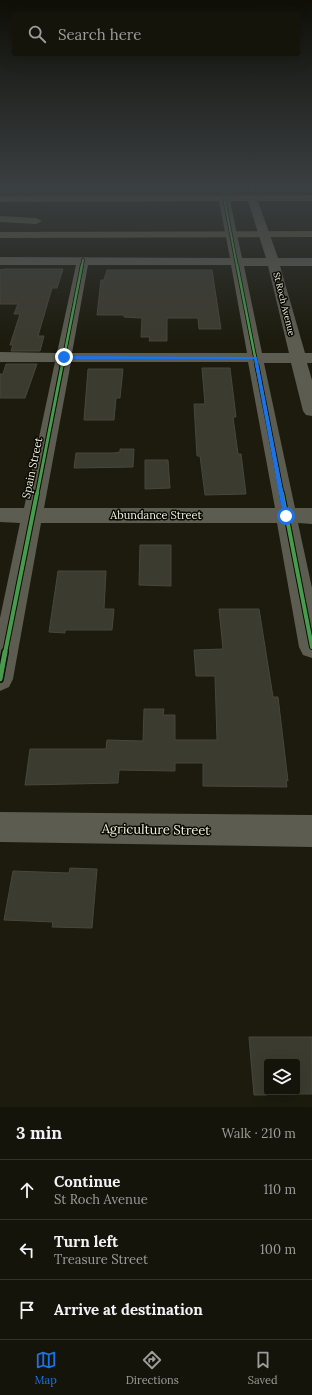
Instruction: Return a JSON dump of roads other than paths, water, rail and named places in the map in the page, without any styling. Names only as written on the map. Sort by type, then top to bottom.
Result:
[{"type":"street","points":[[232,238],[312,647]]},
{"type":"street","name":"St Roch Avenue","points":[[265,238],[305,358],[312,411]]},
{"type":"street","points":[[0,260],[312,262]]},
{"type":"street","name":"Spain Street","points":[[0,679],[31,515],[83,260]]},
{"type":"street","points":[[0,357],[305,358]]},
{"type":"street","name":"Abundance Street","points":[[0,515],[312,516]]},
{"type":"street","name":"Agriculture Street","points":[[0,827],[312,831]]}]
